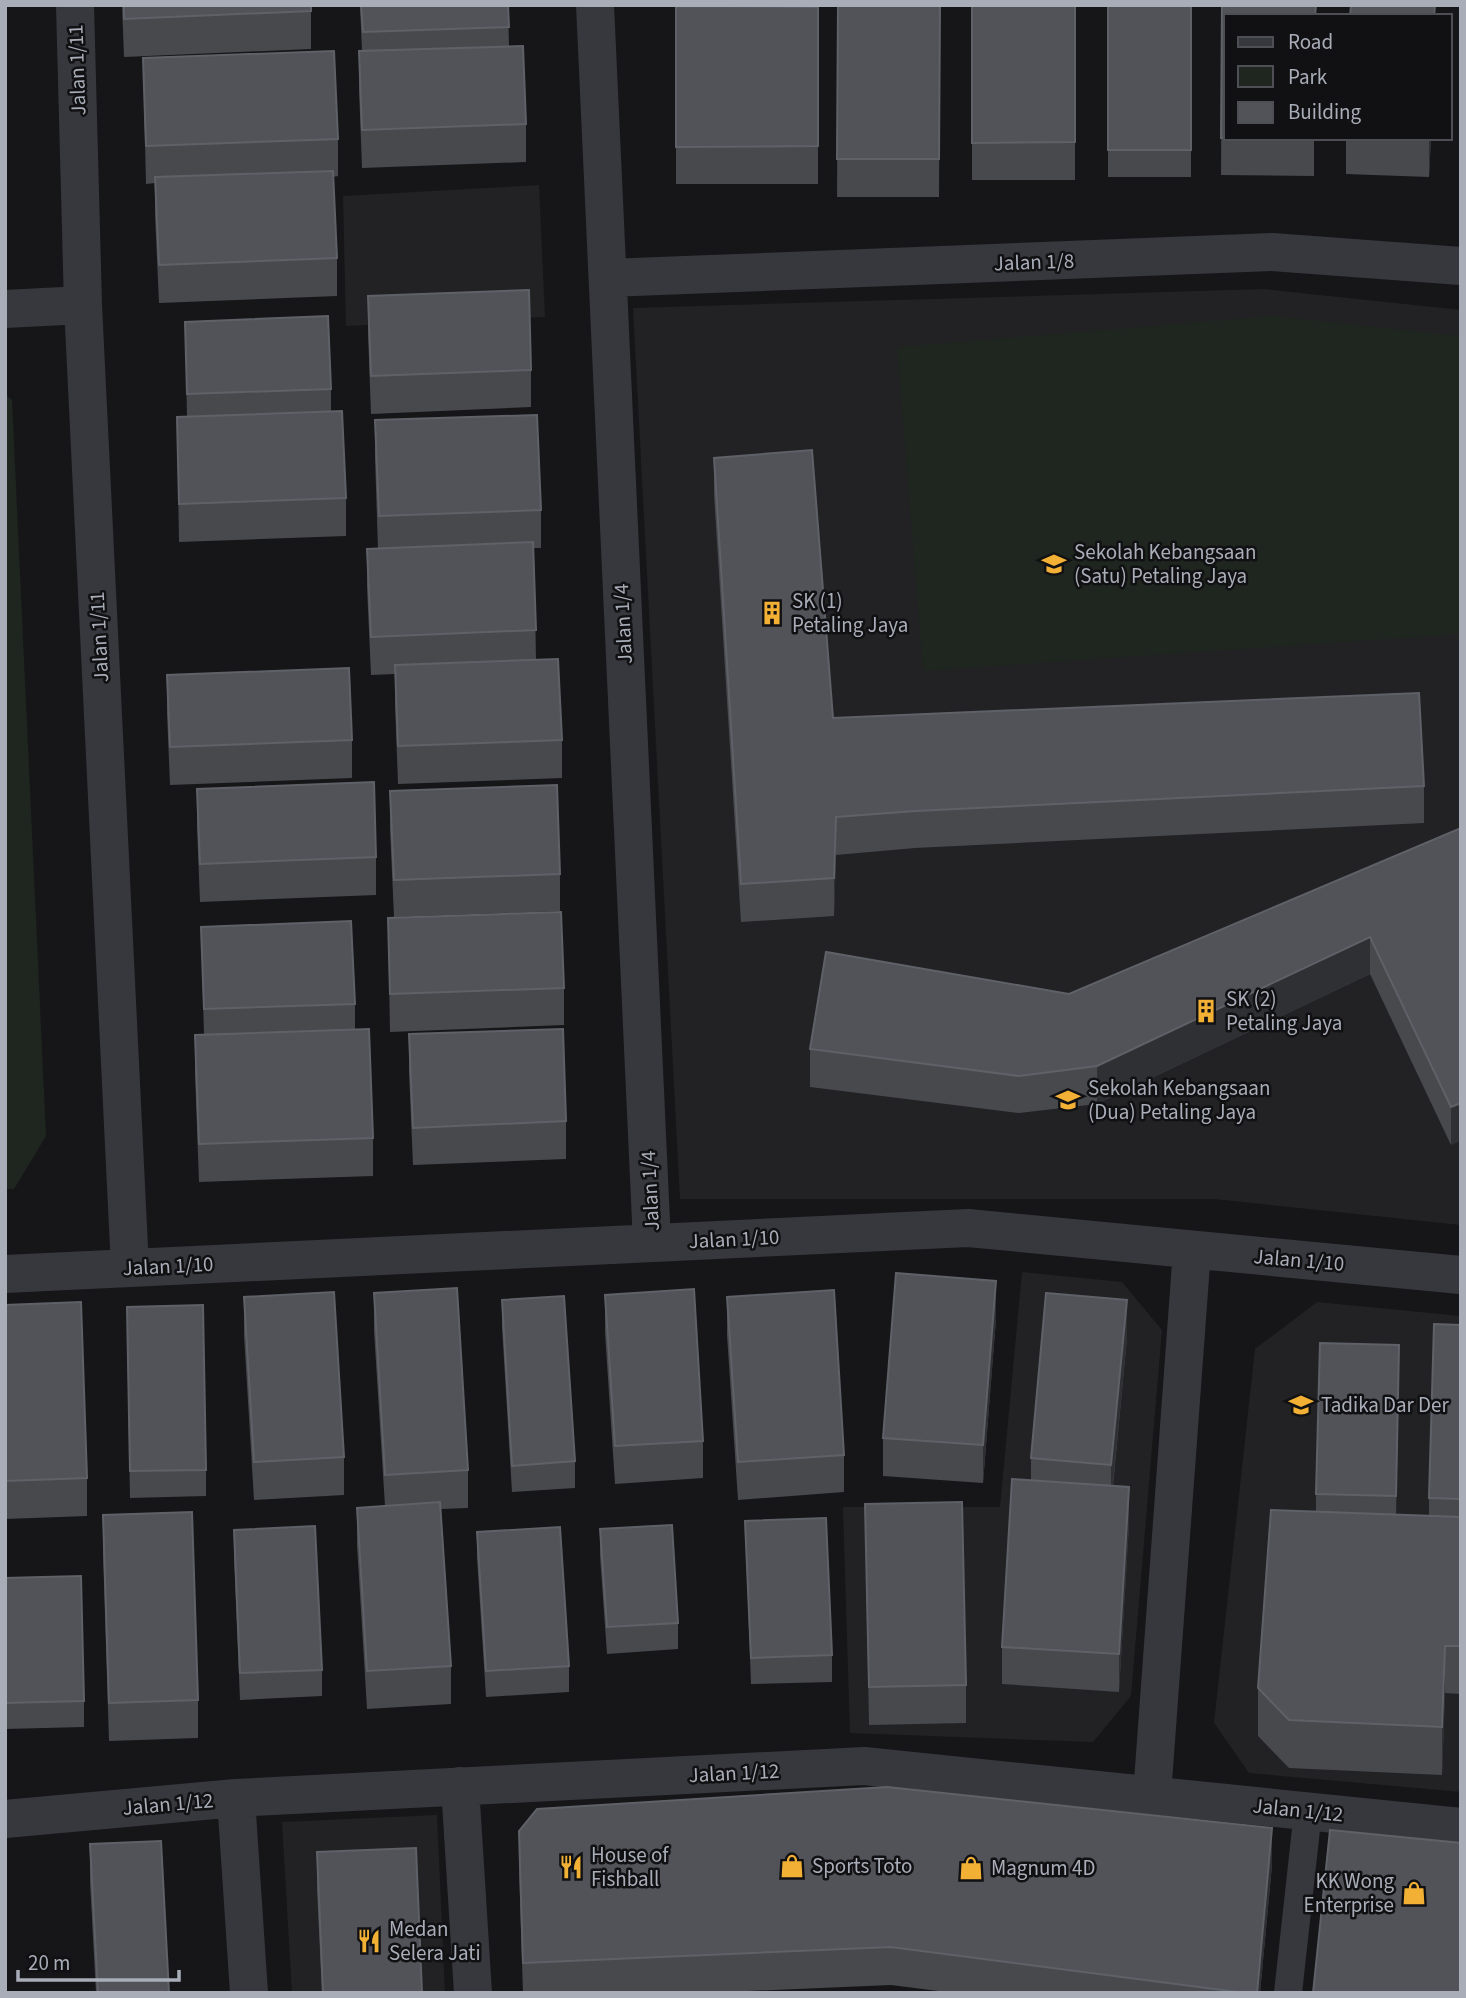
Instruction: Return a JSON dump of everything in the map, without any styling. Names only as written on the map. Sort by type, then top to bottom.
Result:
[{"type":"street","name":"Jalan 1/11","points":[[75,5],[83,305],[130,1268]]},
{"type":"street","name":"Jalan 1/4","points":[[595,5],[652,1243]]},
{"type":"street","name":"Jalan 1/8","points":[[608,278],[1272,252],[1461,266]]},
{"type":"street","points":[[5,309],[83,305]]},
{"type":"street","name":"Jalan 1/10","points":[[5,1274],[968,1228],[1461,1275]]},
{"type":"street","points":[[1152,1795],[1192,1250]]},
{"type":"street","name":"Jalan 1/12","points":[[5,1819],[236,1798],[864,1766],[1461,1827]]},
{"type":"street","points":[[460,1786],[472,1993]]},
{"type":"street","points":[[236,1798],[249,1993]]},
{"type":"lane","points":[[1288,1993],[1308,1811]]},
{"type":"shaded area","points":[[539,185],[545,317],[346,326],[343,196]]},
{"type":"shaded area","name":"Sekolah Kebangsaan (Satu) Petaling Jaya","points":[[1264,289],[1461,310],[1461,1225],[1214,1199],[680,1199],[633,308]]},
{"type":"shaded area","points":[[1022,1272],[1122,1282],[1162,1330],[1131,1696],[1093,1742],[850,1733],[843,1507],[1000,1507]]},
{"type":"shaded area","points":[[1317,1302],[1461,1316],[1461,1792],[1249,1773],[1214,1723],[1255,1349]]},
{"type":"shaded area","points":[[437,1815],[445,1993],[292,1993],[282,1822]]},
{"type":"green space","points":[[1273,316],[1461,336],[1461,634],[923,671],[897,347]]},
{"type":"green space","points":[[5,394],[12,400],[46,1136],[14,1189],[5,1189]]},
{"type":"building","points":[[124,5],[311,5],[311,11],[124,19]]},
{"type":"building","points":[[361,5],[508,5],[509,27],[363,32]]},
{"type":"building","points":[[838,5],[940,5],[939,159],[837,159]]},
{"type":"building","points":[[972,5],[1075,5],[1075,142],[972,143]]},
{"type":"building","points":[[1108,5],[1191,5],[1191,150],[1108,150]]},
{"type":"building","points":[[1222,5],[1316,5],[1315,14],[1224,14],[1224,138],[1221,138]]},
{"type":"building","points":[[1351,5],[1435,5],[1434,14],[1350,14]]},
{"type":"building","points":[[676,6],[818,7],[818,146],[676,147]]},
{"type":"building","points":[[523,46],[526,124],[362,130],[359,51]]},
{"type":"building","points":[[334,51],[338,139],[146,146],[143,58]]},
{"type":"building","points":[[333,171],[337,258],[159,265],[155,177]]},
{"type":"building","points":[[529,290],[531,370],[371,376],[368,296]]},
{"type":"building","points":[[328,316],[331,389],[187,394],[185,322]]},
{"type":"building","points":[[342,411],[346,498],[179,504],[177,417]]},
{"type":"building","points":[[537,415],[541,510],[379,516],[375,420]]},
{"type":"building","name":"SK (1) Petaling Jaya","points":[[812,450],[833,718],[1419,693],[1424,786],[836,817],[834,878],[741,884],[714,458]]},
{"type":"building","points":[[533,542],[536,630],[371,637],[367,549]]},
{"type":"building","points":[[558,659],[562,740],[398,746],[395,665]]},
{"type":"building","points":[[349,668],[352,740],[170,747],[167,675]]},
{"type":"building","points":[[374,782],[376,857],[200,864],[197,789]]},
{"type":"building","points":[[557,785],[560,874],[394,880],[390,791]]},
{"type":"building","name":"SK (2) Petaling Jaya","points":[[1461,828],[1461,1103],[1451,1107],[1370,937],[1097,1066],[1019,1076],[810,1049],[826,952],[1069,994]]},
{"type":"building","points":[[561,912],[564,988],[390,994],[388,918]]},
{"type":"building","points":[[351,921],[355,1004],[204,1009],[201,927]]},
{"type":"building","points":[[369,1029],[373,1138],[199,1144],[195,1035]]},
{"type":"building","points":[[563,1029],[566,1121],[413,1128],[409,1034]]},
{"type":"building","points":[[896,1273],[996,1281],[983,1445],[883,1438]]},
{"type":"building","points":[[457,1288],[468,1470],[385,1475],[374,1293]]},
{"type":"building","points":[[694,1289],[703,1441],[615,1446],[605,1295]]},
{"type":"building","points":[[834,1290],[844,1455],[738,1462],[727,1297]]},
{"type":"building","points":[[334,1292],[344,1457],[254,1462],[244,1297]]},
{"type":"building","points":[[1046,1293],[1127,1300],[1111,1465],[1031,1458]]},
{"type":"building","points":[[564,1296],[575,1461],[512,1466],[502,1300]]},
{"type":"building","points":[[81,1302],[87,1478],[5,1481],[5,1305]]},
{"type":"building","points":[[203,1305],[206,1470],[130,1471],[127,1307]]},
{"type":"building","points":[[1434,1324],[1461,1325],[1461,1499],[1429,1498]]},
{"type":"building","points":[[1320,1343],[1399,1345],[1396,1496],[1316,1494]]},
{"type":"building","points":[[1012,1479],[1129,1487],[1119,1654],[1002,1647]]},
{"type":"building","points":[[440,1502],[451,1666],[367,1671],[357,1508]]},
{"type":"building","points":[[962,1502],[966,1685],[869,1687],[865,1504]]},
{"type":"building","points":[[1271,1510],[1461,1517],[1461,1646],[1445,1646],[1442,1727],[1289,1720],[1258,1688]]},
{"type":"building","points":[[192,1512],[198,1700],[109,1703],[103,1515]]},
{"type":"building","points":[[826,1518],[832,1655],[751,1658],[745,1521]]},
{"type":"building","points":[[672,1525],[678,1623],[607,1627],[600,1529]]},
{"type":"building","points":[[315,1526],[322,1670],[240,1673],[234,1530]]},
{"type":"building","points":[[560,1527],[569,1666],[486,1671],[477,1532]]},
{"type":"building","points":[[81,1576],[84,1701],[5,1703],[5,1578]]},
{"type":"building","points":[[887,1787],[1272,1828],[1257,1993],[891,1947],[523,1963],[519,1831],[537,1809]]},
{"type":"building","points":[[1330,1830],[1461,1843],[1461,1993],[1313,1993]]},
{"type":"building","points":[[161,1841],[169,1993],[98,1993],[90,1844]]},
{"type":"building","name":"Medan Selera Jati","points":[[416,1848],[422,1993],[323,1993],[317,1852]]},
{"type":"place","name":"Sekolah Kebangsaan (Satu) Petaling Jaya","points":[[1054,564]]},
{"type":"place","name":"SK (1) Petaling Jaya","points":[[772,613]]},
{"type":"place","name":"SK (2) Petaling Jaya","points":[[1206,1011]]},
{"type":"place","name":"Sekolah Kebangsaan (Dua) Petaling Jaya","points":[[1068,1100]]},
{"type":"place","name":"Tadika Dar Der","points":[[1301,1405]]},
{"type":"place","name":"Sports Toto","points":[[792,1866]]},
{"type":"place","name":"House of Fishball","points":[[571,1867]]},
{"type":"place","name":"Magnum 4D","points":[[971,1868]]},
{"type":"place","name":"KK Wong Enterprise","points":[[1414,1893]]},
{"type":"place","name":"Medan Selera Jati","points":[[369,1941]]}]
